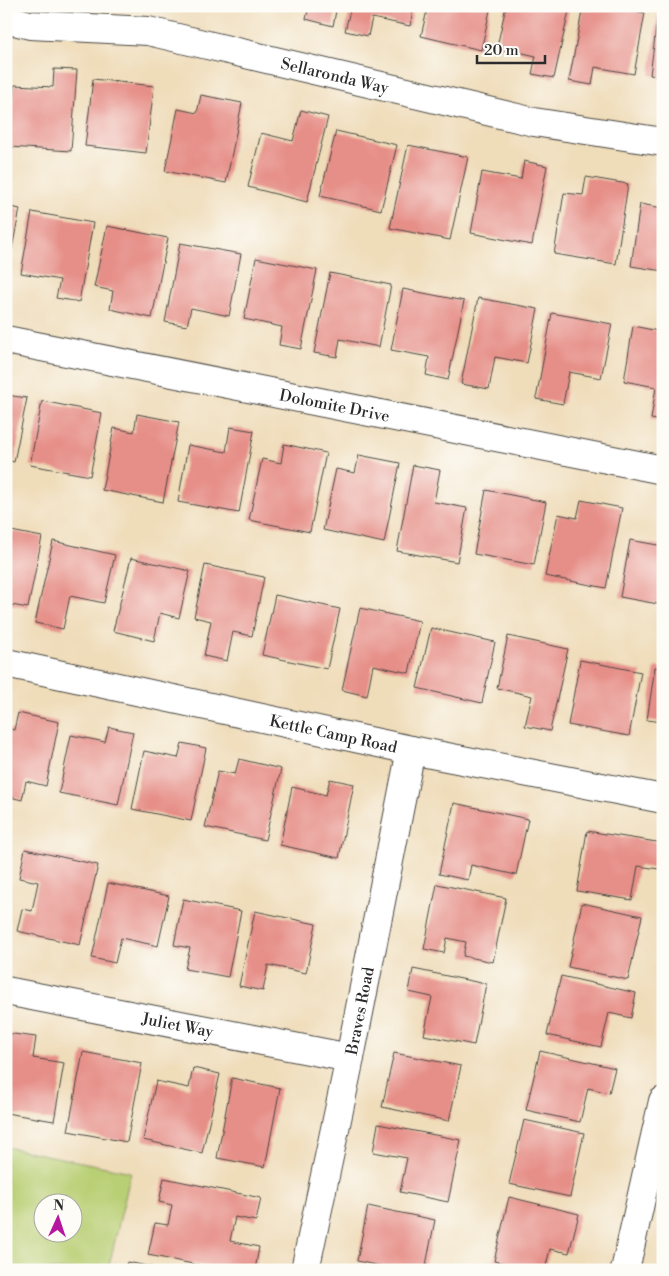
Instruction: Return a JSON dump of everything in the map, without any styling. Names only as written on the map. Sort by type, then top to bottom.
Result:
[{"type":"street","name":"Sellaronda Way","points":[[6,19],[30,24],[148,32],[534,122],[663,142]]},
{"type":"street","name":"Dolomite Drive","points":[[6,340],[663,470]]},
{"type":"street","name":"Kettle Camp Road","points":[[6,663],[411,750],[663,799]]},
{"type":"street","name":"Braves Road","points":[[305,1270],[350,1058],[411,750]]},
{"type":"street","name":"Juliet Way","points":[[6,991],[350,1058]]},
{"type":"street","points":[[625,1270],[663,1101]]},
{"type":"green space","points":[[6,1147],[131,1172],[108,1270],[6,1270]]},
{"type":"building","points":[[309,6],[337,6],[333,26],[306,19]]},
{"type":"building","points":[[351,6],[414,6],[410,26],[372,18],[368,36],[345,31]]},
{"type":"building","points":[[428,6],[491,6],[481,50],[421,36]]},
{"type":"building","points":[[506,6],[570,6],[554,78],[532,74],[536,56],[497,47]]},
{"type":"building","points":[[583,6],[610,6],[645,13],[634,74],[595,67],[592,85],[569,81]]},
{"type":"building","points":[[658,13],[663,14],[663,77],[650,75]]},
{"type":"building","points":[[54,69],[77,70],[71,151],[9,147],[14,85],[53,87]]},
{"type":"building","points":[[93,79],[154,86],[146,153],[85,146]]},
{"type":"building","points":[[201,95],[242,103],[226,183],[165,171],[178,109],[197,113]]},
{"type":"building","points":[[301,110],[328,117],[307,202],[248,187],[261,133],[293,141]]},
{"type":"building","points":[[336,131],[397,145],[381,210],[320,196]]},
{"type":"building","points":[[408,145],[468,157],[450,240],[390,228]]},
{"type":"building","points":[[524,161],[547,166],[532,245],[471,233],[482,172],[521,179]]},
{"type":"building","points":[[586,177],[628,184],[616,264],[554,254],[564,193],[583,195]]},
{"type":"building","points":[[640,204],[663,208],[663,271],[631,266]]},
{"type":"building","points":[[6,206],[20,209],[7,273],[6,272]]},
{"type":"building","points":[[32,212],[93,223],[79,302],[56,298],[60,280],[21,273]]},
{"type":"building","points":[[107,226],[168,238],[152,318],[110,309],[113,291],[94,287]]},
{"type":"building","points":[[180,243],[241,254],[229,316],[191,308],[187,326],[165,322]]},
{"type":"building","points":[[256,258],[317,270],[301,349],[279,345],[282,327],[244,319]]},
{"type":"building","points":[[330,273],[391,285],[379,347],[340,339],[337,357],[314,353]]},
{"type":"building","points":[[403,289],[464,301],[448,380],[426,375],[429,357],[391,350]]},
{"type":"building","points":[[478,298],[538,309],[527,363],[495,357],[489,389],[461,384]]},
{"type":"building","points":[[552,313],[612,324],[601,378],[569,372],[563,404],[536,399]]},
{"type":"building","points":[[633,326],[663,332],[663,421],[651,419],[656,387],[624,381]]},
{"type":"building","points":[[6,395],[27,398],[14,462],[6,460]]},
{"type":"building","points":[[42,401],[102,413],[90,476],[30,465]]},
{"type":"building","points":[[137,414],[179,422],[163,502],[102,490],[114,428],[134,432]]},
{"type":"building","points":[[230,427],[254,431],[239,513],[178,502],[188,445],[226,452]]},
{"type":"building","points":[[284,444],[326,453],[310,532],[249,520],[262,459],[281,463]]},
{"type":"building","points":[[359,455],[400,463],[384,543],[323,530],[336,469],[355,473]]},
{"type":"building","points":[[413,465],[440,470],[434,502],[467,508],[457,562],[397,551]]},
{"type":"building","points":[[486,490],[546,502],[534,565],[474,554]]},
{"type":"building","points":[[581,500],[622,508],[606,588],[545,576],[558,514],[577,518]]},
{"type":"building","points":[[6,530],[42,537],[28,608],[6,604]]},
{"type":"building","points":[[630,540],[663,546],[663,605],[620,597]]},
{"type":"building","points":[[53,541],[115,555],[104,603],[70,596],[63,629],[35,623]]},
{"type":"building","points":[[131,558],[190,571],[179,618],[160,613],[154,641],[113,631]]},
{"type":"building","points":[[205,565],[264,577],[252,636],[233,632],[227,661],[204,656],[211,621],[194,617]]},
{"type":"building","points":[[275,595],[340,609],[327,669],[262,655]]},
{"type":"building","points":[[360,608],[420,621],[409,673],[373,665],[367,696],[342,690]]},
{"type":"building","points":[[431,628],[495,642],[482,703],[417,688]]},
{"type":"building","points":[[508,636],[568,649],[550,731],[525,726],[532,696],[497,688]]},
{"type":"building","points":[[580,660],[641,672],[629,736],[568,725]]},
{"type":"building","points":[[655,667],[663,669],[663,722],[647,720]]},
{"type":"building","points":[[18,713],[59,722],[46,786],[26,781],[22,800],[6,796],[6,728],[14,730]]},
{"type":"building","points":[[109,727],[133,732],[118,805],[59,793],[71,735],[105,742]]},
{"type":"building","points":[[182,743],[206,748],[191,821],[132,809],[144,751],[178,758]]},
{"type":"building","points":[[239,759],[281,769],[265,840],[205,827],[218,771],[235,774]]},
{"type":"building","points":[[330,779],[354,784],[339,858],[280,845],[292,787],[326,795]]},
{"type":"building","points":[[454,803],[528,819],[516,875],[471,865],[468,880],[439,874]]},
{"type":"building","points":[[587,831],[663,843],[659,869],[638,866],[632,900],[577,891]]},
{"type":"building","points":[[25,849],[98,865],[80,945],[17,931],[22,909],[32,911],[38,882],[19,878]]},
{"type":"building","points":[[108,883],[169,896],[158,946],[121,938],[115,963],[92,958]]},
{"type":"building","points":[[437,884],[506,898],[493,962],[463,956],[466,942],[447,938],[444,953],[424,949]]},
{"type":"building","points":[[183,899],[241,911],[228,977],[185,969],[190,948],[174,945]]},
{"type":"building","points":[[582,903],[642,916],[628,980],[568,967]]},
{"type":"building","points":[[255,911],[316,924],[306,973],[268,965],[263,991],[239,986]]},
{"type":"building","points":[[413,969],[486,984],[474,1045],[424,1035],[432,997],[409,992]]},
{"type":"building","points":[[561,976],[636,993],[631,1018],[609,1013],[601,1047],[547,1035]]},
{"type":"building","points":[[6,1033],[36,1037],[33,1058],[64,1063],[54,1121],[6,1113]]},
{"type":"building","points":[[540,1051],[615,1068],[609,1093],[588,1088],[580,1122],[526,1110]]},
{"type":"building","points":[[83,1052],[142,1063],[127,1142],[68,1131]]},
{"type":"building","points":[[394,1053],[461,1066],[449,1121],[382,1107]]},
{"type":"building","points":[[193,1068],[220,1074],[202,1153],[143,1140],[156,1081],[189,1088]]},
{"type":"building","points":[[232,1078],[280,1088],[265,1167],[217,1158]]},
{"type":"building","points":[[524,1120],[584,1133],[570,1197],[509,1184]]},
{"type":"building","points":[[378,1124],[461,1140],[448,1202],[400,1192],[407,1158],[373,1152]]},
{"type":"building","points":[[164,1178],[261,1198],[256,1221],[235,1217],[230,1241],[259,1247],[255,1270],[223,1270],[148,1255],[155,1223],[168,1225],[172,1205],[159,1202]]},
{"type":"building","points":[[509,1197],[579,1214],[569,1253],[550,1249],[545,1270],[531,1270],[494,1261]]},
{"type":"building","points":[[368,1206],[435,1220],[425,1270],[398,1270],[357,1261]]},
{"type":"building","points":[[127,1262],[157,1268],[156,1270],[125,1270]]}]
